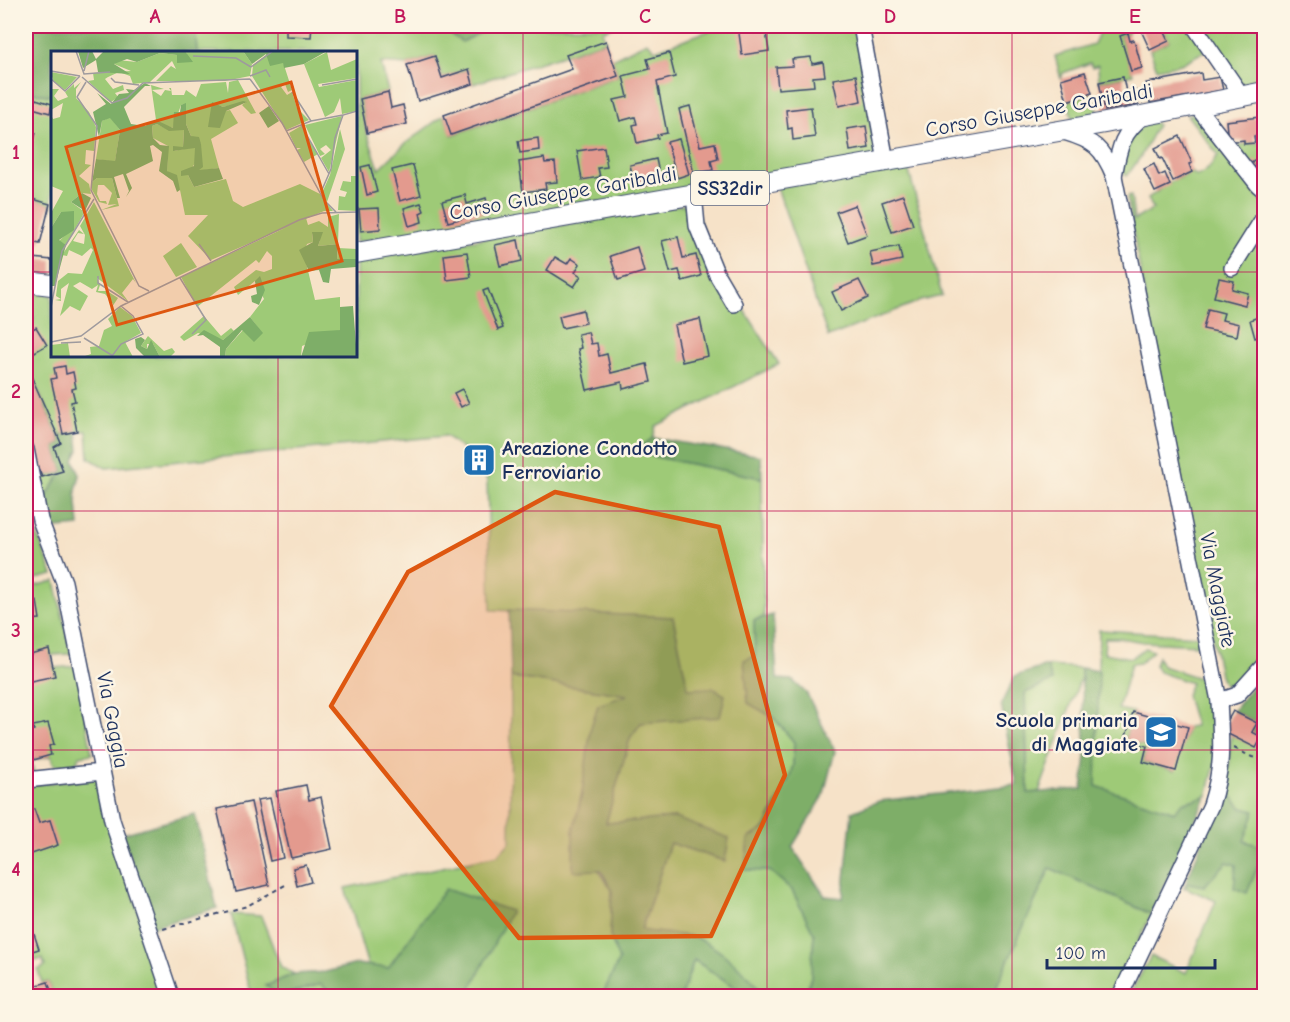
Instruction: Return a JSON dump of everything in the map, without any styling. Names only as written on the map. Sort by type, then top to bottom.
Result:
[{"type":"main road","name":"Corso Giuseppe Garibaldi","points":[[357,253],[1105,123],[1264,92]]},
{"type":"main road","points":[[26,282],[51,285]]},
{"type":"street","points":[[861,26],[886,161]]},
{"type":"street","points":[[1194,26],[1242,96]]},
{"type":"street","points":[[1199,105],[1201,112],[1264,190]]},
{"type":"street","name":"Via Maggiate","points":[[1114,176],[1118,148],[1145,115]]},
{"type":"street","points":[[1105,123],[1114,133],[1118,148]]},
{"type":"street","points":[[1101,149],[1100,142],[1105,123]]},
{"type":"street","points":[[1061,130],[1087,138],[1101,149]]},
{"type":"street","name":"Via Maggiate","points":[[1101,149],[1114,176],[1219,701],[1221,739],[1220,771],[1211,805],[1120,996]]},
{"type":"street","points":[[694,194],[697,226],[717,274],[734,304]]},
{"type":"street","points":[[1232,268],[1264,217]]},
{"type":"street","name":"Via Gaggia","points":[[26,448],[40,520],[64,582],[112,820],[171,996]]},
{"type":"street","points":[[1219,701],[1237,695],[1264,664]]},
{"type":"street","points":[[26,780],[102,772]]},
{"type":"path","points":[[1221,739],[1252,757],[1264,759]]},
{"type":"path","points":[[151,933],[247,906],[287,885]]},
{"type":"highlighted area","points":[[555,492],[719,527],[785,775],[711,936],[519,938],[331,706],[408,572]]},
{"type":"green space","points":[[26,26],[195,26],[197,51],[51,51],[51,96],[26,91]]},
{"type":"green space","points":[[195,26],[446,26],[446,31],[462,42],[493,26],[614,26],[602,31],[606,41],[473,84],[468,69],[442,78],[435,56],[407,65],[381,63],[388,92],[360,99],[367,133],[379,169],[406,143],[444,115],[452,135],[618,76],[612,59],[647,42],[655,50],[722,26],[856,26],[881,156],[528,218],[357,242],[357,51],[197,51]]},
{"type":"green space","points":[[446,26],[493,26],[462,42],[446,31]]},
{"type":"green space","points":[[1102,26],[1129,26],[1128,33],[1120,36],[1133,74],[1099,82],[1098,65],[1092,67],[1090,63],[1063,73],[1061,79],[1055,56],[1094,44]]},
{"type":"green space","points":[[1162,26],[1190,26],[1205,51],[1181,64],[1157,69],[1150,50],[1169,41]]},
{"type":"green space","points":[[1199,26],[1264,26],[1264,86],[1247,90],[1237,83]]},
{"type":"green space","points":[[26,91],[51,96],[51,207],[50,204],[26,197]]},
{"type":"green space","points":[[1092,93],[1099,115],[1074,122],[1067,101]]},
{"type":"green space","points":[[1197,113],[1264,199],[1264,654],[1236,682],[1224,685],[1220,675],[1158,370],[1127,197],[1131,196],[1134,220],[1153,209],[1148,198],[1173,181],[1192,172],[1196,176],[1200,175],[1209,168],[1218,155],[1187,115]]},
{"type":"green space","points":[[1150,120],[1157,125],[1141,156],[1127,176],[1122,172],[1124,142]]},
{"type":"green space","points":[[1264,143],[1264,180],[1255,178],[1233,149],[1244,144]]},
{"type":"green space","points":[[907,164],[942,296],[920,301],[828,337],[777,187]]},
{"type":"green space","points":[[692,203],[733,310],[742,306],[779,364],[656,426],[653,438],[641,447],[651,456],[762,478],[764,617],[754,620],[755,656],[774,718],[794,742],[790,776],[765,828],[748,839],[746,870],[770,871],[792,890],[814,934],[811,977],[805,996],[766,996],[749,977],[691,936],[641,931],[670,843],[724,861],[675,818],[606,823],[630,738],[641,723],[713,688],[688,690],[673,617],[491,610],[487,480],[467,453],[446,436],[106,468],[89,458],[87,431],[59,436],[32,378],[26,382],[26,327],[34,319],[26,318],[26,292],[51,295],[51,357],[357,357],[357,260]]},
{"type":"green space","points":[[77,431],[79,450],[74,460],[80,475],[76,490],[79,526],[47,529],[42,503],[63,471],[54,447],[61,443],[59,436]]},
{"type":"green space","points":[[653,438],[761,456],[762,478],[651,456],[640,447]]},
{"type":"green space","points":[[29,446],[42,477],[62,473],[42,503]]},
{"type":"green space","points":[[36,532],[53,575],[26,581],[26,534]]},
{"type":"green space","points":[[55,581],[71,654],[51,655],[54,668],[77,666],[92,754],[80,756],[75,764],[54,765],[51,756],[31,761],[34,773],[26,775],[26,588]]},
{"type":"green space","points":[[509,610],[673,617],[688,689],[713,688],[725,695],[720,717],[641,723],[630,738],[606,823],[675,818],[729,838],[725,861],[670,843],[641,930],[699,939],[721,952],[741,969],[766,996],[744,996],[737,988],[694,960],[681,996],[602,996],[619,960],[610,936],[612,890],[601,870],[573,871],[573,832],[582,793],[591,727],[598,705],[627,695],[511,677]]},
{"type":"green space","points":[[773,615],[777,679],[792,680],[807,694],[835,751],[823,797],[792,847],[825,896],[843,898],[852,812],[879,801],[1017,785],[1001,704],[1015,676],[1047,666],[1052,681],[1025,693],[1028,793],[1082,789],[1086,756],[1081,668],[1099,671],[1096,786],[1174,812],[1182,803],[1207,796],[1151,914],[1050,868],[992,996],[805,996],[811,977],[814,934],[792,890],[770,871],[745,870],[748,839],[765,828],[793,765],[794,742],[774,718],[748,703],[744,660],[755,656],[754,620]]},
{"type":"green space","points":[[1099,630],[1199,636],[1198,645],[1105,638],[1104,653],[1131,658],[1145,648],[1153,651],[1140,663],[1131,664],[1118,709],[1133,712],[1125,740],[1147,746],[1143,762],[1175,771],[1188,727],[1195,726],[1186,695],[1191,683],[1159,672],[1155,665],[1158,657],[1162,666],[1207,679],[1218,752],[1207,796],[1182,803],[1175,812],[1095,786]]},
{"type":"green space","points":[[1047,666],[1081,668],[1081,677],[1039,792],[1028,793],[1025,693],[1052,681]]},
{"type":"green space","points":[[1264,672],[1264,750],[1256,748],[1262,737],[1252,732],[1257,723],[1233,711]]},
{"type":"green space","points":[[511,677],[628,695],[582,793],[573,832],[612,890],[610,936],[619,960],[602,996],[467,996],[510,911],[388,968],[368,966],[345,888],[498,855],[510,842]]},
{"type":"green space","points":[[1231,735],[1264,750],[1264,847],[1244,841],[1242,808],[1224,788],[1230,761]]},
{"type":"green space","points":[[98,778],[164,996],[53,996],[48,982],[42,983],[38,970],[45,966],[42,959],[26,963],[26,785]]},
{"type":"green space","points":[[1224,788],[1242,808],[1255,811],[1244,841],[1264,847],[1247,893],[1234,888],[1236,865],[1227,862],[1204,886],[1189,883],[1184,887]]},
{"type":"green space","points":[[195,814],[217,908],[153,927],[122,834]]},
{"type":"green space","points":[[1264,851],[1264,996],[1129,996],[1151,956],[1186,973],[1216,901],[1184,887],[1188,883],[1204,886],[1227,862],[1236,865],[1247,892]]},
{"type":"green space","points":[[1050,868],[1151,914],[1114,996],[992,996]]},
{"type":"green space","points":[[445,889],[511,911],[467,996],[403,996],[401,992],[334,996],[321,984],[280,996],[266,986],[294,974],[325,972],[357,964],[388,968]]},
{"type":"green space","points":[[231,914],[261,916],[281,967],[294,974],[266,986],[280,996],[252,996]]},
{"type":"green space","points":[[694,960],[737,988],[744,996],[681,996]]},
{"type":"green space","points":[[321,984],[334,996],[283,996]]},
{"type":"building","points":[[286,26],[312,26],[311,37],[286,36]]},
{"type":"building","points":[[738,26],[765,26],[769,51],[742,55]]},
{"type":"building","points":[[1139,26],[1162,26],[1169,41],[1150,50]]},
{"type":"building","points":[[1128,33],[1130,41],[1134,40],[1142,68],[1131,71],[1120,36]]},
{"type":"building","points":[[606,41],[618,76],[451,135],[444,115],[572,69],[566,55]]},
{"type":"building","points":[[669,53],[675,77],[657,82],[667,133],[657,135],[658,138],[637,143],[633,125],[637,124],[635,117],[620,121],[614,100],[628,97],[623,76],[650,69],[647,59]]},
{"type":"building","points":[[435,56],[442,78],[469,69],[473,84],[418,101],[407,65]]},
{"type":"building","points":[[811,57],[812,64],[823,62],[825,76],[813,77],[814,86],[778,89],[776,67],[793,66],[792,59]]},
{"type":"building","points":[[1085,72],[1092,93],[1067,101],[1061,79]]},
{"type":"building","points":[[1201,73],[1202,80],[1220,77],[1223,90],[1150,103],[1146,83]]},
{"type":"building","points":[[856,75],[861,101],[839,106],[833,79]]},
{"type":"building","points":[[1123,77],[1126,92],[1135,90],[1138,105],[1105,111],[1099,82]]},
{"type":"building","points":[[388,92],[391,108],[403,105],[407,124],[367,133],[360,99]]},
{"type":"building","points":[[26,96],[51,104],[50,113],[29,107],[26,116]]},
{"type":"building","points":[[690,106],[700,146],[715,143],[718,159],[711,161],[713,170],[694,174],[679,109]]},
{"type":"building","points":[[811,107],[815,137],[793,140],[792,128],[788,129],[786,110]]},
{"type":"building","points":[[1260,117],[1262,136],[1254,136],[1255,143],[1244,144],[1244,140],[1228,142],[1226,121]]},
{"type":"building","points":[[866,126],[869,148],[850,151],[847,129]]},
{"type":"building","points":[[26,130],[36,133],[32,147],[26,145]]},
{"type":"building","points":[[1180,136],[1192,163],[1189,164],[1192,172],[1173,181],[1155,148]]},
{"type":"building","points":[[538,138],[539,150],[520,153],[518,141]]},
{"type":"building","points":[[679,139],[689,174],[677,178],[667,142]]},
{"type":"building","points":[[604,147],[607,167],[598,168],[600,177],[582,180],[577,151]]},
{"type":"building","points":[[544,158],[545,163],[555,162],[557,182],[545,183],[546,189],[523,192],[519,162]]},
{"type":"building","points":[[656,159],[661,182],[640,187],[638,177],[633,178],[630,165]]},
{"type":"building","points":[[1255,160],[1264,171],[1255,178],[1247,167]]},
{"type":"building","points":[[1154,164],[1159,176],[1165,173],[1170,185],[1155,192],[1144,169]]},
{"type":"building","points":[[370,165],[377,192],[367,195],[361,167]]},
{"type":"building","points":[[413,165],[421,195],[400,201],[392,170]]},
{"type":"building","points":[[465,195],[467,204],[486,198],[489,211],[448,222],[442,201]]},
{"type":"building","points":[[903,195],[913,225],[892,232],[882,202]]},
{"type":"building","points":[[26,197],[50,204],[40,244],[28,241],[26,249]]},
{"type":"building","points":[[421,203],[424,211],[420,213],[422,222],[409,226],[404,208]]},
{"type":"building","points":[[855,205],[867,235],[848,242],[836,212]]},
{"type":"building","points":[[379,208],[380,229],[361,231],[359,209]]},
{"type":"building","points":[[678,237],[683,258],[696,255],[701,276],[682,281],[679,270],[670,272],[662,241]]},
{"type":"building","points":[[518,240],[522,261],[500,266],[495,245]]},
{"type":"building","points":[[899,246],[902,260],[873,266],[870,252]]},
{"type":"building","points":[[637,247],[644,272],[618,280],[610,256]]},
{"type":"building","points":[[467,252],[471,277],[447,280],[444,255]]},
{"type":"building","points":[[555,257],[567,264],[571,258],[580,264],[575,272],[581,276],[574,287],[547,270]]},
{"type":"building","points":[[32,258],[51,260],[51,276],[30,273]]},
{"type":"building","points":[[1219,278],[1234,281],[1232,289],[1248,293],[1245,305],[1214,297]]},
{"type":"building","points":[[859,280],[868,298],[841,311],[832,292]]},
{"type":"building","points":[[488,289],[503,328],[498,330],[483,291]]},
{"type":"building","points":[[1208,309],[1224,313],[1222,320],[1239,324],[1237,336],[1203,329]]},
{"type":"building","points":[[583,310],[586,323],[562,328],[559,316]]},
{"type":"building","points":[[1264,315],[1264,335],[1255,338],[1250,320]]},
{"type":"building","points":[[700,319],[708,356],[682,362],[674,325]]},
{"type":"building","points":[[36,327],[47,345],[33,353],[26,341],[26,333]]},
{"type":"building","points":[[588,332],[591,344],[597,343],[599,356],[607,354],[611,373],[647,364],[651,382],[623,389],[622,382],[587,390],[578,349],[581,348],[578,334]]},
{"type":"building","points":[[65,366],[66,374],[73,372],[76,388],[72,389],[75,401],[71,402],[77,431],[63,434],[51,379],[56,378],[54,368]]},
{"type":"building","points":[[32,378],[61,443],[54,447],[63,471],[42,477],[29,446],[26,429],[26,382]]},
{"type":"building","points":[[462,389],[469,403],[461,407],[454,393]]},
{"type":"building","points":[[37,601],[40,619],[31,620],[32,627],[26,628],[26,602]]},
{"type":"building","points":[[49,649],[55,676],[26,682],[26,655]]},
{"type":"building","points":[[1233,711],[1257,723],[1252,732],[1262,737],[1256,748],[1222,731]]},
{"type":"building","points":[[1133,712],[1188,727],[1176,771],[1143,762],[1147,746],[1125,740]]},
{"type":"building","points":[[48,723],[54,744],[49,746],[51,755],[30,761],[26,732],[34,730],[33,726]]},
{"type":"building","points":[[306,785],[309,800],[321,797],[332,849],[291,858],[276,791]]},
{"type":"building","points":[[270,798],[283,858],[270,861],[257,800]]},
{"type":"building","points":[[251,802],[269,885],[236,892],[217,809]]},
{"type":"building","points":[[34,809],[39,823],[50,820],[58,845],[26,856],[26,812]]},
{"type":"building","points":[[306,865],[311,882],[297,886],[293,868]]},
{"type":"building","points":[[26,910],[39,949],[26,953]]},
{"type":"building","points":[[48,982],[53,996],[26,996],[26,993],[35,990],[34,986]]},
{"type":"place","name":"Areazione Condotto Ferroviario","points":[[479,460]]},
{"type":"place","name":"Scuola primaria di Maggiate","points":[[1161,732]]}]
